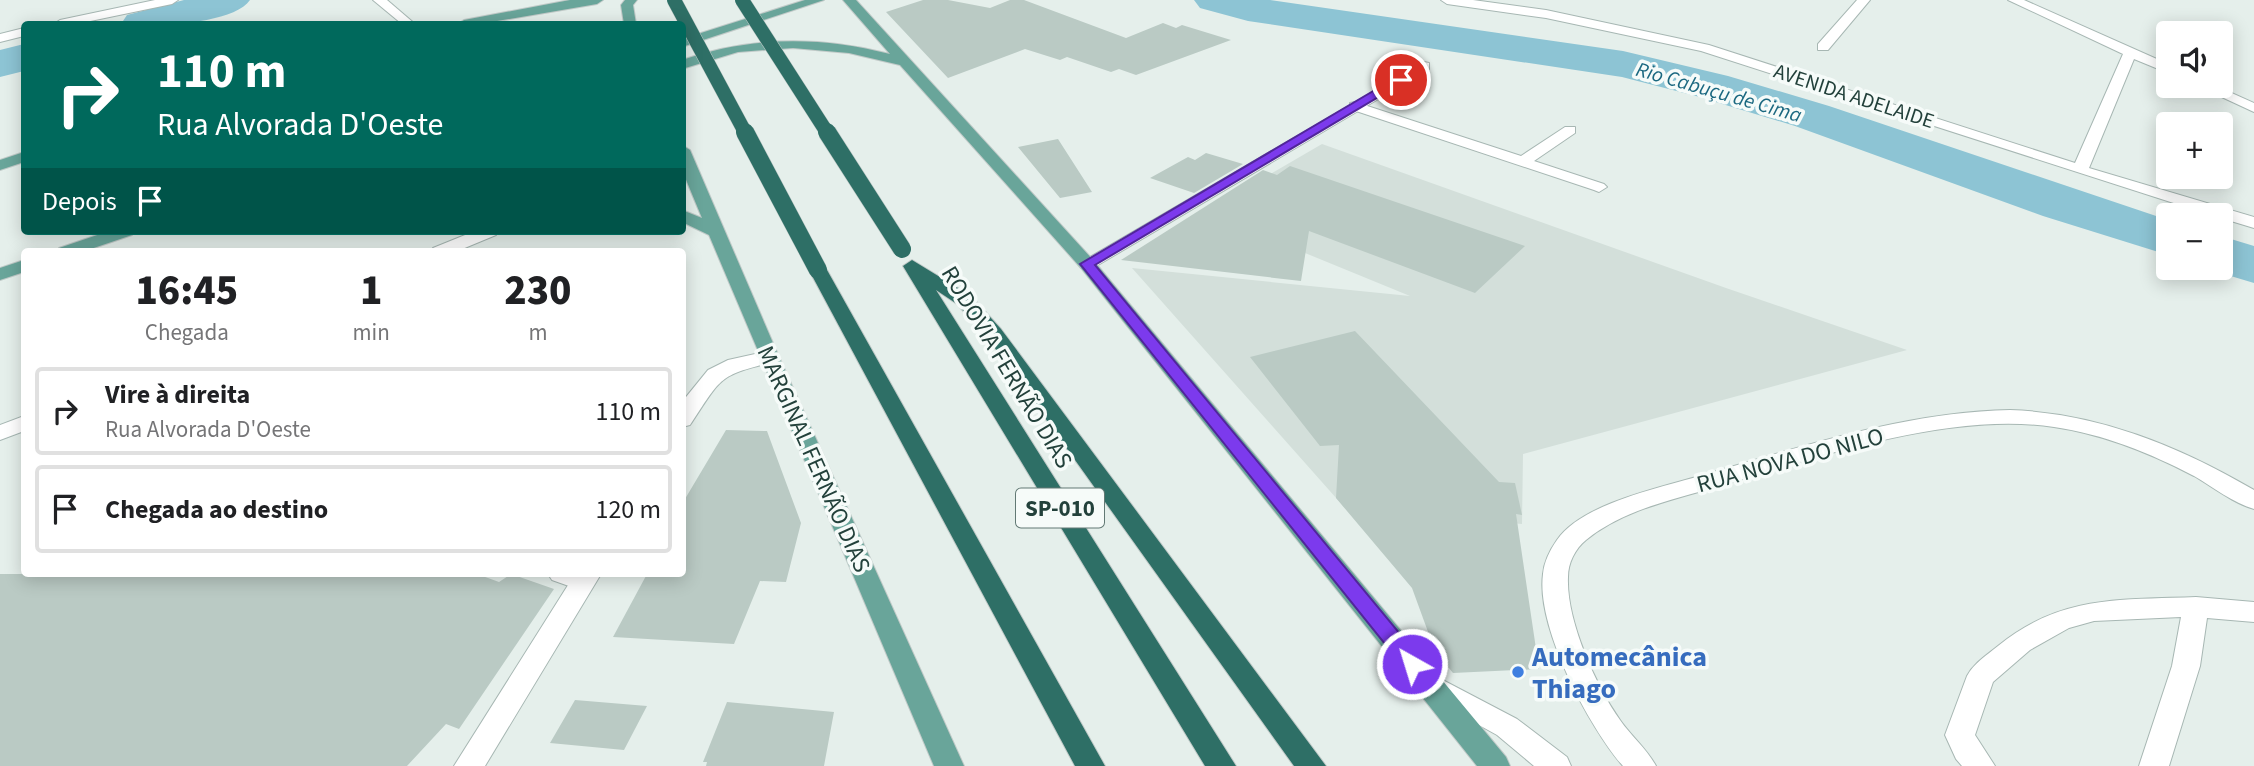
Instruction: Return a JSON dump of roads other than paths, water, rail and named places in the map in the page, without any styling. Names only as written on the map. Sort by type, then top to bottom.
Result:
[{"type":"highway","points":[[674,0],[685,21]]},
{"type":"highway","name":"RODOVIA FERNÃO DIAS","points":[[742,0],[907,258],[1221,766]]},
{"type":"highway","points":[[686,22],[818,270],[1090,766]]},
{"type":"highway","points":[[907,258],[964,300],[994,333],[1311,766]]},
{"type":"main road","points":[[480,21],[597,0]]},
{"type":"main road","points":[[629,21],[626,5],[631,0]]},
{"type":"main road","points":[[686,42],[818,0]]},
{"type":"main road","points":[[849,0],[1087,264],[1495,766]]},
{"type":"main road","points":[[686,63],[740,47],[799,44],[858,48],[907,62]]},
{"type":"main road","points":[[0,165],[21,158]]},
{"type":"main road","name":"MARGINAL FERNÃO DIAS","points":[[686,159],[949,766]]},
{"type":"main road","points":[[686,217],[717,232]]},
{"type":"main road","points":[[77,248],[114,235]]},
{"type":"main road","points":[[0,274],[21,267]]},
{"type":"street","points":[[71,21],[133,4],[172,0]]},
{"type":"street","points":[[379,0],[405,21]]},
{"type":"street","name":"AVENIDA ADELAIDE","points":[[1447,0],[1546,14],[1704,48],[2080,170],[2254,223]]},
{"type":"street","points":[[1546,14],[1566,0]]},
{"type":"street","points":[[1823,47],[1864,0]]},
{"type":"street","points":[[2014,0],[2156,64]]},
{"type":"street","points":[[0,38],[21,34]]},
{"type":"street","points":[[2080,170],[2130,52]]},
{"type":"street","points":[[1087,264],[1424,66]]},
{"type":"street","points":[[2232,98],[2254,108]]},
{"type":"street","points":[[449,248],[480,235]]},
{"type":"street","points":[[686,414],[708,379],[717,370],[727,364],[769,356]]},
{"type":"street","name":"RUA NOVA DO NILO","points":[[1641,766],[1608,726],[1587,689],[1558,603],[1555,576],[1568,543],[1599,521],[1629,505],[1872,435],[1987,416],[2025,416],[2123,436],[2173,456],[2254,501]]},
{"type":"street","points":[[0,433],[21,424]]},
{"type":"street","points":[[469,766],[577,577]]},
{"type":"street","points":[[1980,766],[1966,750],[1960,735],[1981,676],[2020,643],[2061,621],[2094,611],[2196,607],[2254,612]]},
{"type":"street","points":[[2154,766],[2186,666],[2196,607]]},
{"type":"street","points":[[1428,683],[1507,727],[1556,766]]},
{"type":"lane","points":[[1355,106],[1599,187]]},
{"type":"lane","points":[[1522,162],[1570,130]]},
{"type":"waterway","points":[[153,21],[230,0]]},
{"type":"waterway","name":"Rio Cabuçu de Cima","points":[[1214,0],[1248,9],[1623,64],[1712,86],[1812,116],[2156,234]]},
{"type":"waterway","points":[[0,64],[21,58]]},
{"type":"waterway","name":"Rio Cabuçu de Cima","points":[[2233,258],[2254,265]]},
{"type":"place","name":"Automecânica Thiago","points":[[1518,672]]}]
